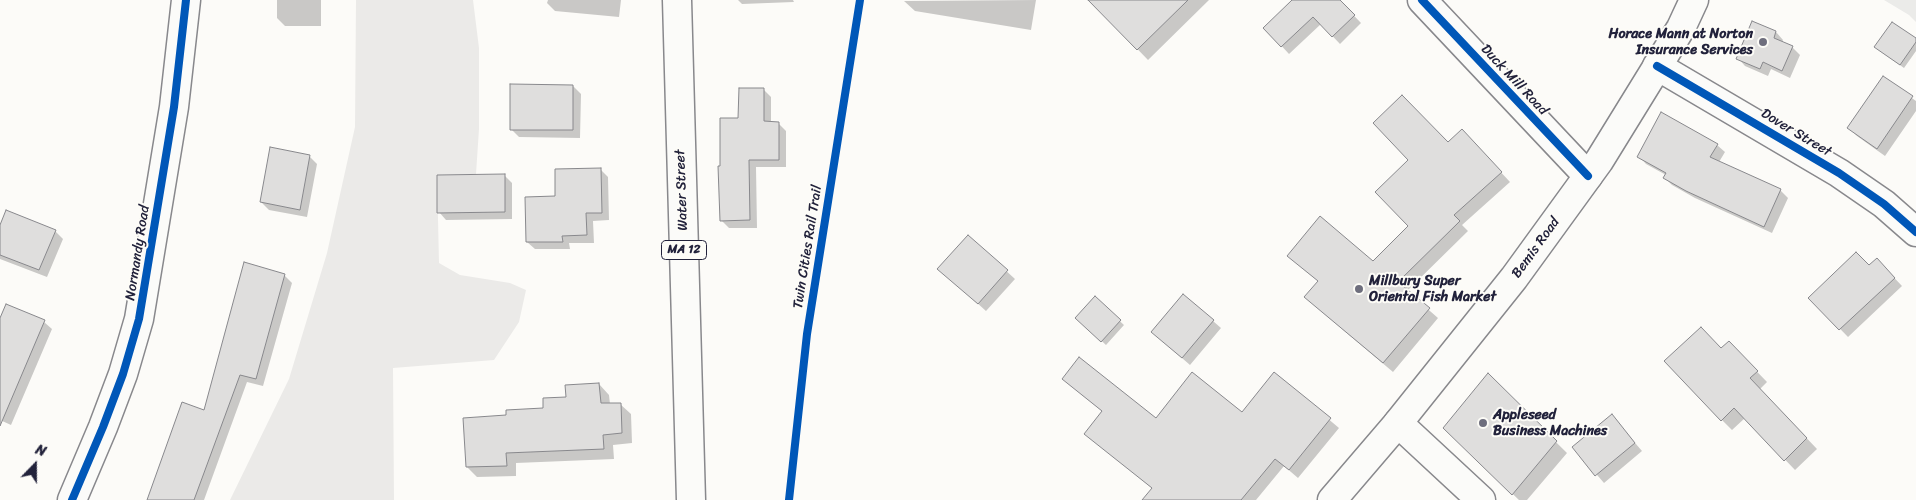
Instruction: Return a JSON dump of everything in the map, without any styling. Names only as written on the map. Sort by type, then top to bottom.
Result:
[{"type":"main road","name":"Normandy Road","points":[[72,500],[103,427],[126,365],[139,319],[174,107],[186,0]]},
{"type":"main road","name":"Water Street","points":[[677,0],[690,500]]},
{"type":"main road","name":"Duck Mill Road","points":[[1422,0],[1588,176]]},
{"type":"main road","name":"Bemis Road","points":[[1332,500],[1398,423],[1514,278],[1599,161],[1681,28],[1694,0]]},
{"type":"main road","name":"Dover Street","points":[[1657,66],[1839,173],[1884,204],[1916,232]]},
{"type":"main road","points":[[1398,423],[1481,500]]},
{"type":"shaded area","points":[[356,0],[473,0],[479,48],[479,129],[476,174],[437,175],[439,263],[460,275],[510,283],[526,290],[519,322],[494,360],[393,368],[394,500],[230,500],[289,379],[327,253],[355,127]]},
{"type":"shaded area","points":[[1884,0],[1916,0],[1916,22],[1909,15]]},
{"type":"building","points":[[1088,0],[1188,0],[1137,50]]},
{"type":"building","points":[[1292,0],[1340,0],[1355,15],[1332,37],[1313,17],[1281,47],[1263,28]]},
{"type":"building","name":"Horace Mann at Norton Insurance Services","points":[[1752,21],[1776,31],[1774,38],[1793,46],[1782,71],[1763,62],[1760,69],[1736,59]]},
{"type":"building","points":[[1892,22],[1916,38],[1916,42],[1900,65],[1874,47]]},
{"type":"building","points":[[1883,76],[1913,96],[1877,149],[1847,128]]},
{"type":"building","points":[[510,84],[573,85],[573,130],[510,130]]},
{"type":"building","points":[[739,88],[764,88],[764,121],[779,122],[779,160],[749,160],[750,220],[720,221],[718,166],[720,166],[720,118],[738,118]]},
{"type":"building","points":[[1402,95],[1448,142],[1462,129],[1502,172],[1454,215],[1460,221],[1398,282],[1430,308],[1383,363],[1304,297],[1318,281],[1287,256],[1320,216],[1373,261],[1408,226],[1375,192],[1408,160],[1373,123]]},
{"type":"building","points":[[1661,112],[1718,144],[1710,157],[1781,189],[1764,227],[1686,191],[1663,178],[1666,173],[1637,157]]},
{"type":"building","points":[[270,147],[310,155],[300,210],[260,202]]},
{"type":"building","points":[[601,168],[602,213],[586,213],[587,235],[562,236],[563,242],[526,242],[525,197],[555,196],[555,169]]},
{"type":"building","points":[[505,174],[505,212],[437,213],[437,175]]},
{"type":"building","points":[[6,210],[56,230],[39,270],[0,255],[0,225]]},
{"type":"building","points":[[968,235],[1008,270],[978,304],[937,269]]},
{"type":"building","points":[[1856,252],[1869,265],[1877,258],[1895,278],[1839,330],[1808,298]]},
{"type":"building","points":[[244,262],[285,274],[256,379],[240,375],[194,500],[147,500],[182,402],[204,410]]},
{"type":"building","points":[[1183,294],[1214,320],[1182,358],[1151,332]]},
{"type":"building","points":[[1095,296],[1121,320],[1101,342],[1075,318]]},
{"type":"building","points":[[6,304],[45,320],[0,426],[0,318]]},
{"type":"building","points":[[1701,327],[1721,348],[1729,341],[1758,371],[1750,378],[1807,438],[1784,461],[1734,408],[1721,421],[1664,361]]},
{"type":"building","points":[[1079,357],[1156,418],[1192,372],[1242,412],[1274,372],[1331,418],[1289,470],[1275,459],[1241,500],[1142,500],[1152,488],[1084,434],[1102,411],[1062,379]]},
{"type":"building","points":[[1488,373],[1557,441],[1512,495],[1443,428]]},
{"type":"building","points":[[599,383],[601,403],[621,403],[622,433],[603,435],[604,449],[506,453],[507,466],[466,467],[463,418],[506,415],[506,410],[543,408],[543,398],[566,397],[565,385]]},
{"type":"building","points":[[1612,414],[1635,443],[1595,476],[1572,447]]},
{"type":"cycle path","points":[[72,500],[123,374],[139,319],[174,107],[186,0]]},
{"type":"cycle path","name":"Twin Cities Rail Trail","points":[[789,500],[807,334],[860,0]]},
{"type":"cycle path","points":[[1422,0],[1588,176]]},
{"type":"cycle path","points":[[1657,66],[1839,173],[1884,204],[1916,232]]},
{"type":"place","name":"Horace Mann at Norton Insurance Services","points":[[1763,42]]},
{"type":"place","name":"Millbury Super Oriental Fish Market","points":[[1359,289]]},
{"type":"place","name":"Appleseed Business Machines","points":[[1483,423]]}]
